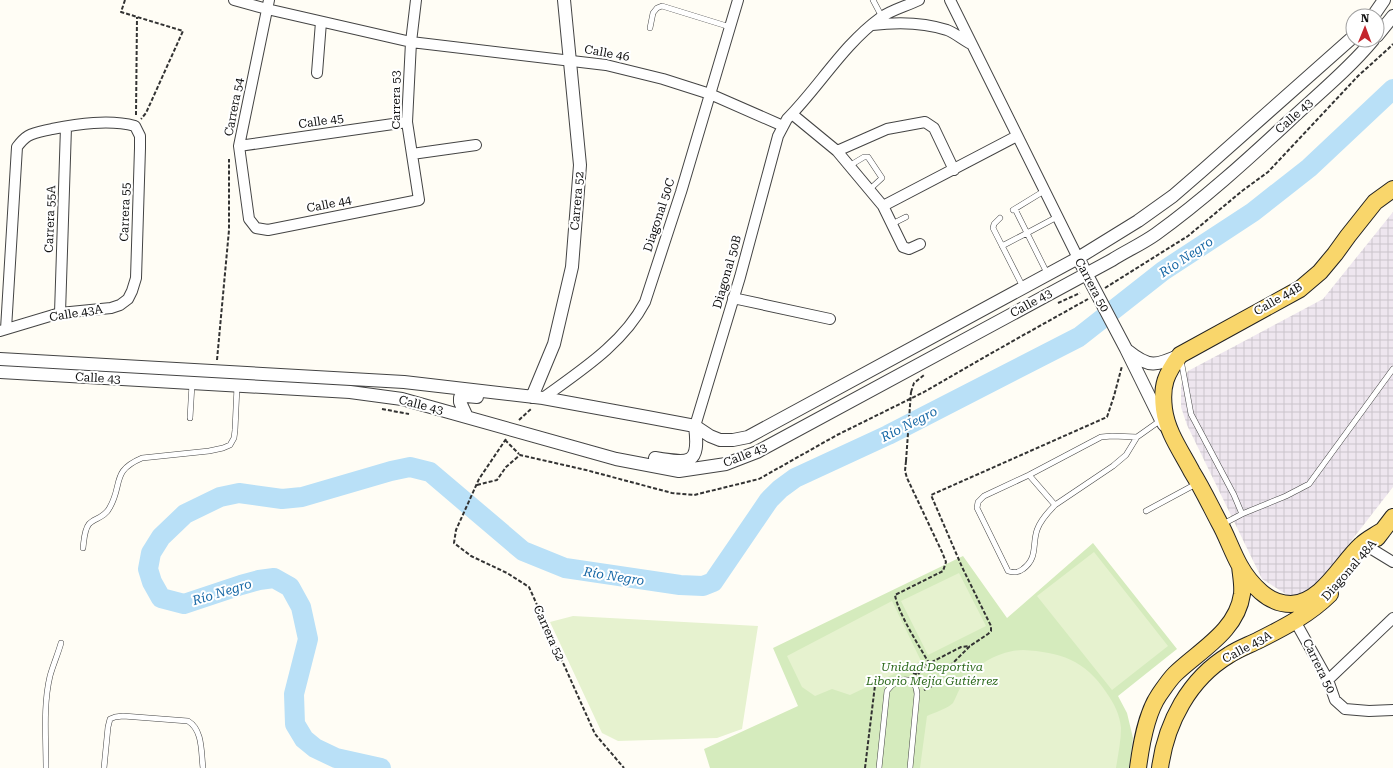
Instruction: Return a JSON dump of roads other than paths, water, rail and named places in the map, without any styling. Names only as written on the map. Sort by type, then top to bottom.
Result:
[{"type":"main road","name":"Calle 44B","points":[[1165,425],[1164,385],[1169,370],[1180,355],[1300,288],[1320,272],[1374,202],[1393,189]]},
{"type":"main road","name":"Carrera 50","points":[[1165,425],[1199,483],[1240,566]]},
{"type":"main road","name":"Diagonal 48A","points":[[1320,604],[1337,588],[1388,524]]},
{"type":"main road","points":[[1240,566],[1261,592],[1272,600],[1280,603],[1292,604],[1303,601],[1324,587],[1361,545],[1388,524]]},
{"type":"main road","name":"Calle 43A","points":[[1138,768],[1145,732],[1158,697],[1175,674],[1218,636],[1228,626],[1235,615],[1242,594],[1240,566]]},
{"type":"main road","name":"Calle 43A","points":[[1160,768],[1162,752],[1174,718],[1182,702],[1207,670],[1229,654],[1295,621],[1320,604]]},
{"type":"street","name":"Calle 46","points":[[234,0],[268,5],[321,22],[411,42],[606,65],[649,75],[710,94],[783,126]]},
{"type":"street","name":"Carrera 53","points":[[416,0],[411,42],[407,122],[419,200]]},
{"type":"street","name":"Carrera 52","points":[[538,398],[554,344],[572,267],[580,165],[564,0]]},
{"type":"street","name":"Diagonal 50C","points":[[538,398],[608,348],[637,317],[645,302],[681,192],[738,0]]},
{"type":"street","points":[[783,126],[831,68],[861,35],[882,17],[919,0]]},
{"type":"street","name":"Carrera 50","points":[[950,0],[1057,217],[1165,425]]},
{"type":"street","name":"Carrera 54","points":[[249,219],[239,146],[268,5]]},
{"type":"street","points":[[1385,26],[1393,16]]},
{"type":"street","points":[[317,73],[321,22]]},
{"type":"street","points":[[872,25],[894,23],[948,30],[971,45]]},
{"type":"street","name":"Calle 43","points":[[0,359],[404,382],[538,398],[695,426],[710,436],[720,440],[734,440],[748,437],[1078,258],[1138,221],[1173,196],[1345,45]]},
{"type":"street","name":"Calle 43","points":[[0,372],[350,392],[402,399],[616,459],[679,471],[726,464],[757,452],[1086,274],[1155,235],[1192,207],[1258,150],[1317,96],[1365,48]]},
{"type":"street","points":[[792,114],[837,151],[883,206],[903,247],[910,249],[920,244]]},
{"type":"street","name":"Calle 45","points":[[239,146],[407,122]]},
{"type":"street","points":[[837,151],[887,128],[925,122],[934,128],[954,170]]},
{"type":"street","name":"Carrera 55","points":[[66,126],[82,123],[126,124],[136,126],[140,136],[136,278]]},
{"type":"street","points":[[3,330],[17,147],[22,140],[29,136],[66,126]]},
{"type":"street","name":"Carrera 55A","points":[[60,313],[66,126]]},
{"type":"street","name":"Diagonal 50B","points":[[695,426],[733,298],[778,136],[783,126]]},
{"type":"street","points":[[883,206],[1017,136]]},
{"type":"street","points":[[412,154],[476,145]]},
{"type":"street","name":"Calle 44","points":[[249,219],[256,228],[268,230],[419,200]]},
{"type":"street","name":"Calle 43A","points":[[3,330],[60,313],[111,308],[120,305],[128,299],[136,278]]},
{"type":"street","points":[[733,298],[830,319]]},
{"type":"street","name":"Calle 44B","points":[[1123,344],[1140,360],[1151,364],[1163,363],[1180,355]]},
{"type":"street","points":[[467,417],[460,402],[460,398],[463,396],[504,399],[513,395]]},
{"type":"street","points":[[561,444],[575,442],[677,462],[688,460],[694,456],[696,449],[695,426]]},
{"type":"street","points":[[1370,548],[1393,562]]},
{"type":"street","points":[[1328,680],[1393,618]]},
{"type":"street","name":"Carrera 50","points":[[1295,621],[1328,680],[1335,700],[1345,709],[1369,711],[1393,710]]},
{"type":"lane","points":[[873,0],[882,17]]},
{"type":"lane","points":[[650,28],[653,13],[657,8],[662,6],[730,27]]},
{"type":"lane","points":[[849,166],[864,157],[868,157],[882,178],[869,190]]},
{"type":"lane","points":[[1044,191],[1014,210],[1048,274]]},
{"type":"lane","points":[[892,224],[906,217]]},
{"type":"lane","points":[[1002,246],[1057,217]]},
{"type":"lane","points":[[1000,218],[994,224],[993,228],[1023,288]]},
{"type":"lane","points":[[1180,355],[1191,414],[1234,495],[1242,514]]},
{"type":"lane","points":[[1221,525],[1309,484],[1393,369]]},
{"type":"lane","points":[[190,418],[192,383]]},
{"type":"lane","points":[[83,548],[89,524],[104,516],[110,509],[114,500],[119,476],[131,462],[142,458],[209,451],[230,445],[234,438],[235,430],[237,386]]},
{"type":"lane","points":[[1137,437],[1126,455],[1113,466],[1055,505],[1050,510],[1037,530],[1034,551],[1029,564],[1019,572],[1014,573],[1008,571],[977,508],[978,502],[984,496],[1030,475],[1101,437],[1137,437],[1165,425]]},
{"type":"lane","points":[[1030,475],[1055,505]]},
{"type":"lane","points":[[1146,510],[1199,483]]},
{"type":"lane","points":[[46,768],[47,694],[50,676],[61,644]]},
{"type":"lane","points":[[879,768],[887,691],[894,682],[899,680],[912,682],[916,685],[917,694],[910,768]]},
{"type":"lane","points":[[104,768],[110,719],[123,716],[188,721],[193,724],[198,732],[203,768]]},
{"type":"waterway","name":"Río Negro","points":[[381,768],[336,758],[315,748],[304,739],[295,724],[294,694],[308,639],[301,607],[290,587],[274,578],[241,585],[184,604],[161,598],[152,582],[148,569],[151,553],[161,537],[185,514],[220,497],[239,493],[282,499],[302,497],[391,471],[410,467],[430,472],[523,551],[565,568],[680,585],[703,586],[713,582],[769,500],[780,489],[795,478],[888,435],[1079,337],[1163,271],[1253,212],[1309,168],[1393,89]]},
{"type":"park label","name":"Unidad Deportiva Liborio Mejía Gutiérrez","points":[[932,674]]}]
